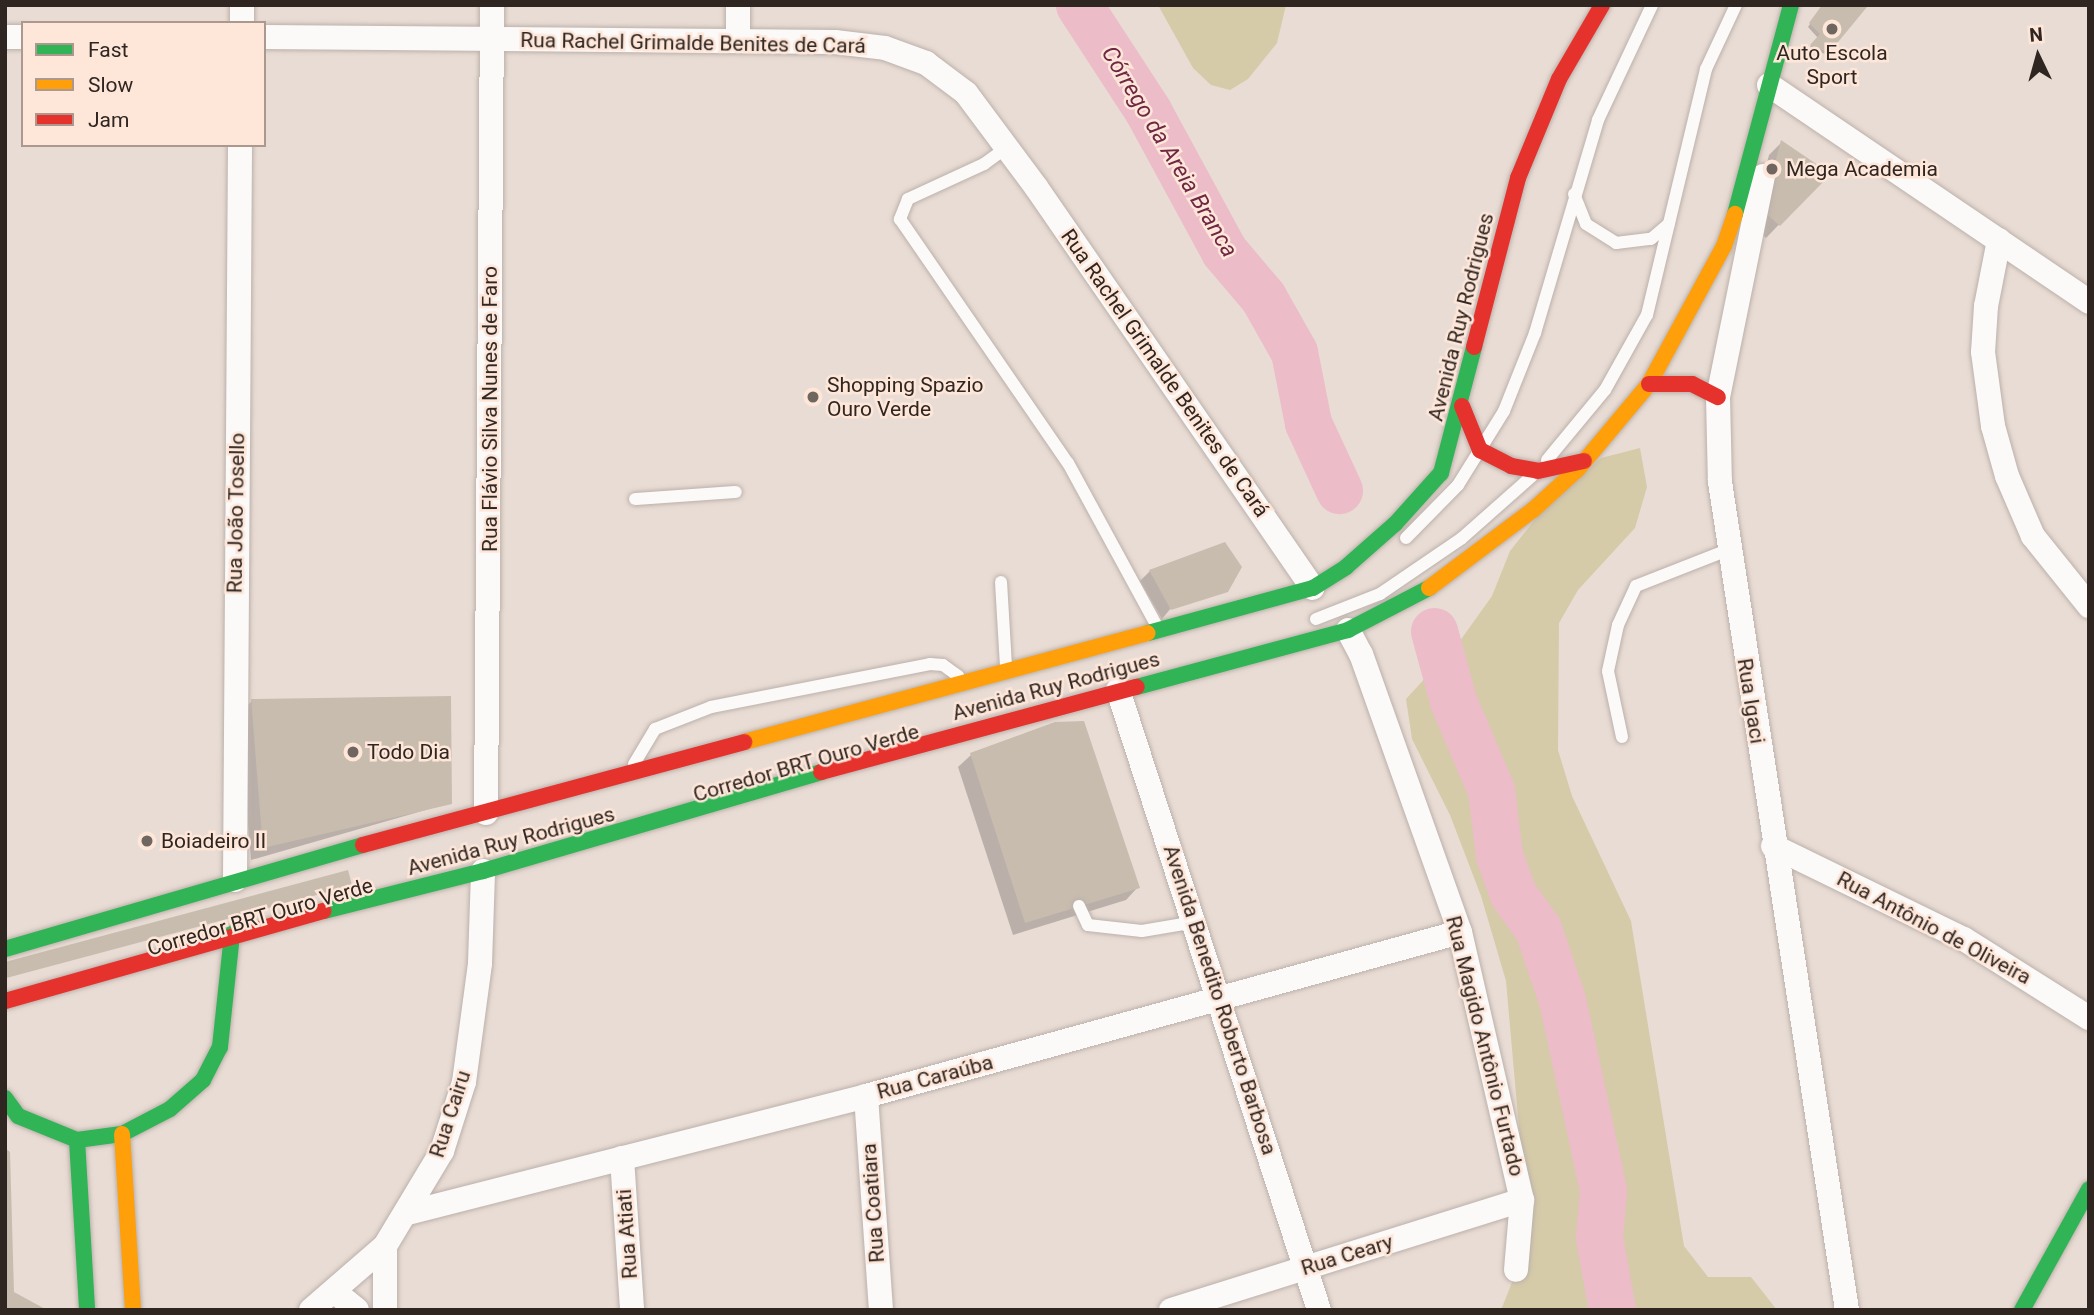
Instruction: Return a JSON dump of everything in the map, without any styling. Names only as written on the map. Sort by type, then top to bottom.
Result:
[{"type":"main road","name":"Avenida Ruy Rodrigues","points":[[5,949],[486,822],[628,776],[1007,671],[1315,594],[1395,524],[1441,473],[1462,406],[1489,278],[1518,178],[1559,79],[1601,5]]},
{"type":"main road","name":"Avenida Ruy Rodrigues","points":[[5,1002],[484,862],[1348,630],[1423,593],[1506,535],[1584,461],[1649,384],[1724,246],[1774,89],[1791,5]]},
{"type":"main road","points":[[1649,384],[1692,384],[1718,397]]},
{"type":"main road","points":[[1462,406],[1469,432],[1480,450],[1511,466],[1538,471],[1584,461]]},
{"type":"main road","points":[[1315,594],[1327,616],[1348,630]]},
{"type":"main road","points":[[5,1098],[18,1116],[46,1131],[77,1140],[122,1134],[170,1109],[203,1080],[220,1046],[232,934]]},
{"type":"main road","points":[[122,1134],[133,1310]]},
{"type":"main road","points":[[77,1140],[87,1310]]},
{"type":"main road","points":[[2022,1310],[2089,1189]]},
{"type":"street","name":"Rua Flávio Silva Nunes de Faro","points":[[486,822],[492,5]]},
{"type":"street","points":[[738,5],[738,40]]},
{"type":"street","name":"Rua Rachel Grimalde Benites de Cará","points":[[266,37],[738,40],[885,48],[926,63],[966,93],[1315,594]]},
{"type":"street","points":[[1774,89],[2089,302]]},
{"type":"street","name":"Rua Igaci","points":[[1774,89],[1718,397],[1720,482],[1773,846],[1847,1310]]},
{"type":"street","name":"Rua João Tosello","points":[[240,147],[245,886]]},
{"type":"street","points":[[1999,240],[1986,306],[1983,352],[1993,426],[2007,476],[2032,536],[2089,606]]},
{"type":"street","name":"Rua Magido Antônio Furtado","points":[[1348,630],[1361,654],[1460,932],[1522,1200],[1516,1270]]},
{"type":"street","name":"Avenida Benedito Roberto Barbosa","points":[[1118,690],[1319,1310]]},
{"type":"street","name":"Rua Antônio de Oliveira","points":[[1773,846],[1964,939],[2089,1017]]},
{"type":"street","name":"Rua Cairu","points":[[311,1310],[385,1246],[408,1213],[442,1151],[464,1082],[480,963],[484,862]]},
{"type":"street","name":"Rua Caraúba","points":[[408,1213],[866,1096],[1460,932]]},
{"type":"street","name":"Rua Coatiara","points":[[866,1096],[881,1310]]},
{"type":"street","name":"Rua Atiati","points":[[622,1157],[632,1310]]},
{"type":"street","name":"Rua Ceary","points":[[1171,1310],[1522,1200]]},
{"type":"street","points":[[385,1246],[385,1310]]},
{"type":"street","points":[[335,1292],[357,1310]]},
{"type":"lane","points":[[1391,550],[1433,514],[1480,450],[1504,411],[1535,333],[1574,190],[1598,120],[1652,5]]},
{"type":"lane","points":[[1301,624],[1380,594],[1462,538],[1538,471],[1605,390],[1647,315],[1706,69],[1736,5]]},
{"type":"lane","points":[[1006,148],[984,164],[908,199],[900,219],[1068,463],[1160,631]]},
{"type":"lane","points":[[1574,190],[1579,214],[1605,239],[1639,243],[1669,225]]},
{"type":"lane","points":[[635,499],[736,492]]},
{"type":"lane","points":[[1622,737],[1608,671],[1618,625],[1636,586],[1728,550]]},
{"type":"lane","points":[[1001,582],[1007,671]]},
{"type":"lane","points":[[1268,616],[1349,582]]},
{"type":"lane","points":[[628,776],[655,729],[711,707],[930,664],[943,665],[967,683]]},
{"type":"lane","name":"Corredor BRT Ouro Verde","points":[[632,812],[1008,706]]},
{"type":"lane","points":[[993,725],[1002,742]]},
{"type":"lane","name":"Corredor BRT Ouro Verde","points":[[5,989],[418,872]]},
{"type":"lane","name":"Corredor BRT Ouro Verde","points":[[5,961],[245,886]]},
{"type":"lane","points":[[1079,906],[1088,925],[1142,931],[1195,922]]},
{"type":"shaded area","points":[[1158,5],[1286,5],[1277,43],[1248,79],[1230,90],[1211,85],[1193,68]]},
{"type":"shaded area","points":[[1640,448],[1647,487],[1635,528],[1578,590],[1559,623],[1558,750],[1572,796],[1631,921],[1684,1246],[1708,1277],[1751,1277],[1777,1310],[1501,1310],[1513,1280],[1525,1196],[1506,981],[1481,896],[1450,815],[1412,739],[1406,699],[1462,638],[1492,596],[1510,551],[1537,517],[1601,458]]},
{"type":"building","name":"Auto Escola Sport","points":[[1822,5],[1867,7],[1829,53],[1810,45],[1820,34],[1809,23]]},
{"type":"building","points":[[1781,140],[1831,174],[1780,226],[1763,211]]},
{"type":"building","points":[[1225,542],[1242,567],[1228,592],[1171,610],[1149,570]]},
{"type":"building","name":"Todo Dia","points":[[451,696],[452,804],[263,848],[251,699]]},
{"type":"building","points":[[1084,721],[1140,888],[1025,923],[970,753],[1055,722]]},
{"type":"building","points":[[348,870],[352,885],[7,978],[5,962]]},
{"type":"building","points":[[5,1148],[10,1152],[14,1292],[47,1310],[5,1310]]},
{"type":"waterway","name":"Córrego da Areia Branca","points":[[1079,5],[1148,111],[1224,251],[1263,297],[1294,352],[1308,423],[1339,490]]},
{"type":"waterway","name":"Córrego da Areia Branca","points":[[1434,631],[1453,701],[1491,790],[1499,855],[1513,894],[1538,929],[1562,1000],[1603,1190],[1599,1237],[1612,1310]]},
{"type":"traffic: fast","points":[[1735,214],[1791,5]]},
{"type":"traffic: fast","points":[[1148,633],[1313,588],[1346,567],[1395,524],[1441,473],[1474,347]]},
{"type":"traffic: fast","points":[[1137,687],[1348,630],[1429,588]]},
{"type":"traffic: fast","points":[[324,911],[483,871],[821,772]]},
{"type":"traffic: fast","points":[[5,949],[363,845]]},
{"type":"traffic: fast","points":[[5,1098],[18,1116],[77,1140],[122,1134],[170,1109],[203,1080],[220,1047],[232,934]]},
{"type":"traffic: fast","points":[[77,1140],[87,1310]]},
{"type":"traffic: fast","points":[[2022,1310],[2089,1189]]},
{"type":"traffic: slow","points":[[1429,588],[1533,510],[1578,469],[1649,384],[1724,246],[1735,214]]},
{"type":"traffic: slow","points":[[744,742],[1148,633]]},
{"type":"traffic: slow","points":[[122,1134],[133,1310]]},
{"type":"traffic: jam","points":[[1474,347],[1518,178],[1559,79],[1602,5]]},
{"type":"traffic: jam","points":[[1649,384],[1692,384],[1718,397]]},
{"type":"traffic: jam","points":[[1462,406],[1480,450],[1511,466],[1538,471],[1584,461]]},
{"type":"traffic: jam","points":[[821,772],[1137,687]]},
{"type":"traffic: jam","points":[[363,845],[744,742]]},
{"type":"traffic: jam","points":[[5,1001],[324,911]]},
{"type":"place","name":"Auto Escola Sport","points":[[1832,29]]},
{"type":"place","name":"Mega Academia","points":[[1772,169]]},
{"type":"place","name":"Shopping Spazio Ouro Verde","points":[[813,397]]},
{"type":"place","name":"Todo Dia","points":[[353,752]]},
{"type":"place","name":"Boiadeiro II","points":[[147,841]]}]
